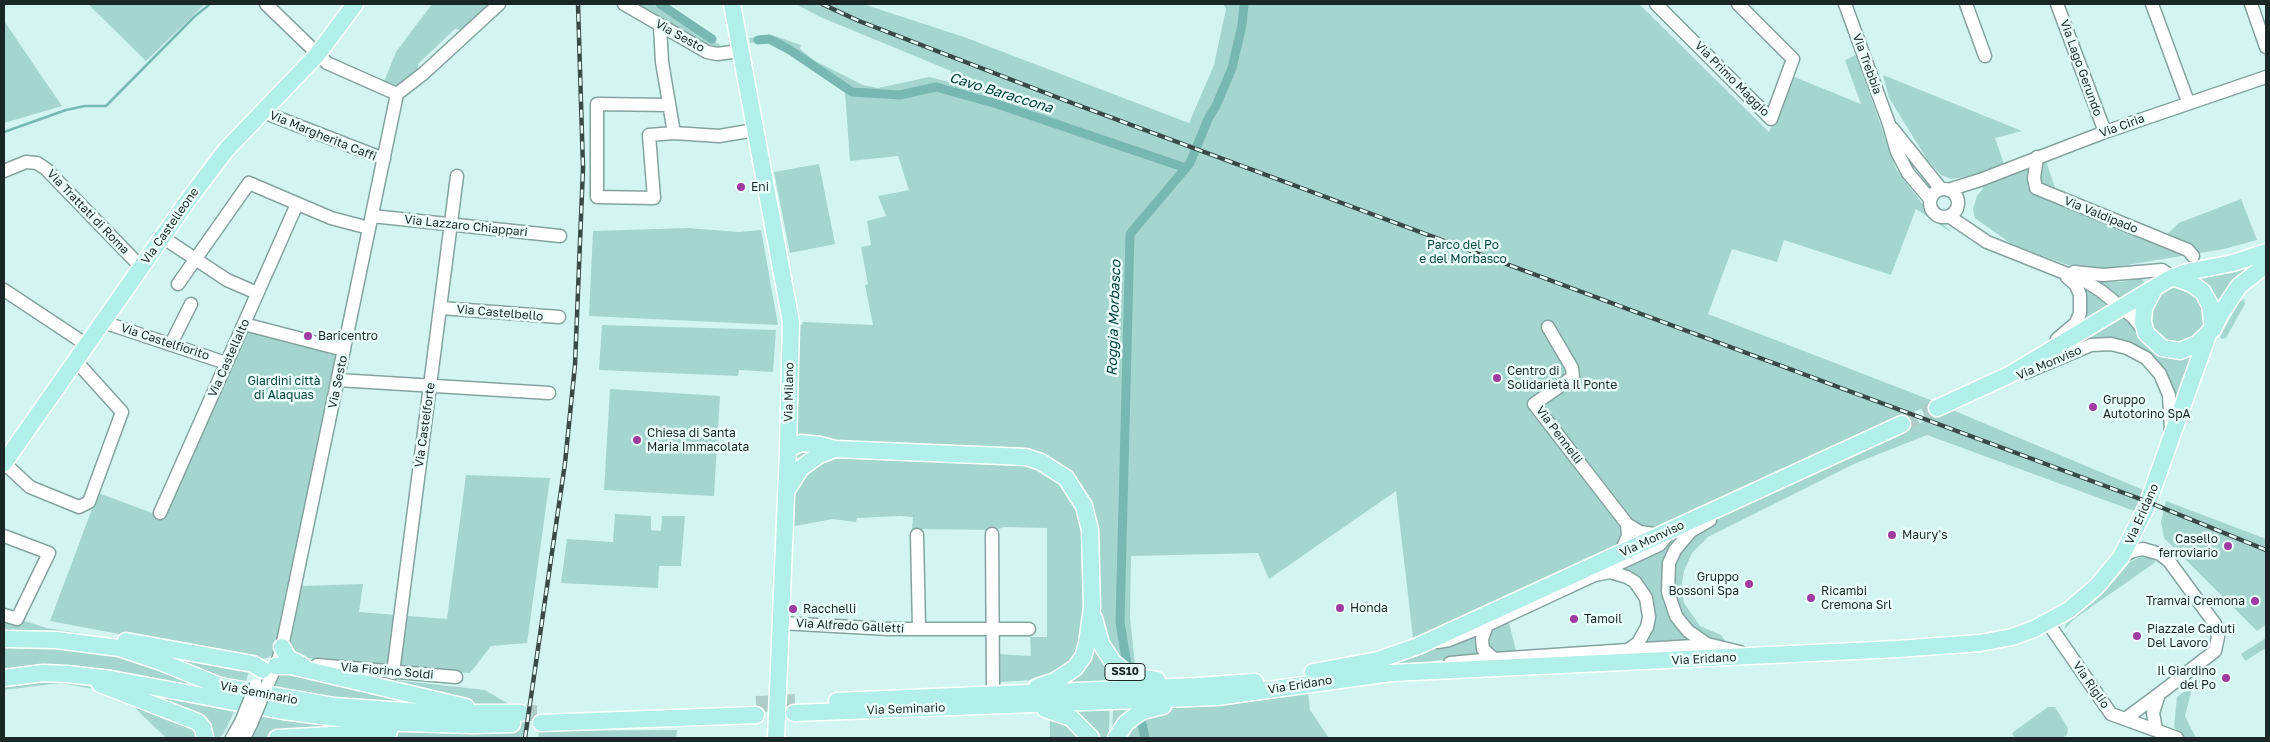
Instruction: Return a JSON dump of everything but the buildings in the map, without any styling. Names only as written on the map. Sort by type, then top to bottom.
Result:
[{"type":"main road","name":"Via Castelleone","points":[[4,463],[162,237],[226,150],[317,55],[355,4]]},
{"type":"main road","name":"Via Milano","points":[[732,4],[791,322],[788,449],[776,738]]},
{"type":"main road","points":[[2174,278],[2233,263],[2266,252]]},
{"type":"main road","name":"Via Eridano","points":[[1018,699],[1217,698],[1346,678],[1414,672],[1775,655],[1980,643],[2012,637],[2048,623],[2083,599],[2121,557],[2146,508],[2211,331],[2221,312],[2239,286],[2266,265]]},
{"type":"main road","name":"Via Monviso","points":[[1937,408],[2009,375],[2157,285],[2174,278]]},
{"type":"main road","name":"Via Eridano","points":[[2146,334],[2162,348],[2180,351],[2197,344],[2211,331],[2210,305],[2203,292],[2192,284],[2174,278]]},
{"type":"main road","points":[[2146,334],[2143,322],[2144,308],[2150,294],[2157,285]]},
{"type":"main road","points":[[789,408],[803,431],[825,450]]},
{"type":"main road","name":"Via Monviso","points":[[1402,652],[1902,424]]},
{"type":"main road","points":[[788,449],[801,443],[825,450],[1026,457],[1041,462],[1055,470],[1074,488],[1084,506],[1090,530],[1092,608],[1087,643],[1083,657],[1075,668],[1055,682],[1018,699]]},
{"type":"main road","points":[[786,493],[801,468],[825,450]]},
{"type":"main road","name":"SS10","points":[[1092,608],[1101,644],[1113,662],[1124,671],[1136,677],[1196,686]]},
{"type":"main road","points":[[56,640],[91,638],[124,640],[253,664],[275,659],[492,714]]},
{"type":"main road","name":"Via Seminario","points":[[4,639],[56,640],[119,648],[161,662],[220,686],[309,702],[374,710],[492,714],[521,719],[473,725],[369,722],[283,711],[111,679],[43,673],[4,678]]},
{"type":"main road","name":"Via Eridano","points":[[1018,699],[1258,681],[1351,665],[1402,652]]},
{"type":"main road","points":[[67,674],[187,716],[201,725],[206,738]]},
{"type":"main road","points":[[1116,738],[1126,723],[1142,711],[1217,698]]},
{"type":"main road","points":[[1018,699],[1063,714],[1083,728],[1091,738]]},
{"type":"main road","name":"Via Seminario","points":[[794,708],[1018,699]]},
{"type":"main road","points":[[542,718],[756,709]]},
{"type":"main road","points":[[277,738],[473,725]]},
{"type":"street","points":[[266,4],[327,63],[397,94],[424,73],[499,4]]},
{"type":"street","name":"Via Sesto","points":[[624,4],[707,52],[717,54],[740,51]]},
{"type":"street","name":"Via Primo Maggio","points":[[1656,4],[1771,119],[1793,59],[1738,4]]},
{"type":"street","name":"Via Trebbia","points":[[1845,4],[1889,124],[1896,152],[1908,173],[1930,199],[1930,208],[1936,216],[1954,211]]},
{"type":"street","points":[[1966,4],[1985,56]]},
{"type":"street","name":"Via Lago Gerundo","points":[[2058,4],[2104,132]]},
{"type":"street","points":[[2152,4],[2188,102]]},
{"type":"street","points":[[2251,4],[2266,47]]},
{"type":"street","points":[[660,26],[662,62],[674,133]]},
{"type":"street","name":"Via Ciria","points":[[1945,189],[1980,180],[2104,132],[2266,77]]},
{"type":"street","name":"Via Sesto","points":[[246,723],[261,686],[275,659],[338,380],[397,94]]},
{"type":"street","points":[[669,105],[597,104],[597,197],[654,198],[649,135],[674,133],[719,136],[755,130]]},
{"type":"street","name":"Via Margherita Caffi","points":[[263,112],[384,160]]},
{"type":"street","name":"Via Trebbia","points":[[1889,124],[1945,189],[1955,195],[1954,211],[1964,226],[1987,242],[2100,290],[2122,308],[2146,334]]},
{"type":"street","name":"Via Valdipado","points":[[2037,157],[2034,178],[2036,188],[2188,250],[2193,256]]},
{"type":"street","name":"Via Trattati di Roma","points":[[4,171],[26,162],[37,163],[46,169],[141,267]]},
{"type":"street","name":"Via Castelforte","points":[[393,673],[457,176]]},
{"type":"street","name":"Via Ciria","points":[[1954,211],[1980,180]]},
{"type":"street","name":"Via Lazzaro Chiappari","points":[[195,259],[249,183],[330,218],[371,222],[451,225],[560,236]]},
{"type":"street","points":[[1930,199],[1934,192],[1945,189]]},
{"type":"street","name":"Via Castellalto","points":[[160,513],[297,204]]},
{"type":"street","points":[[162,237],[227,280],[257,294]]},
{"type":"street","points":[[178,284],[195,259]]},
{"type":"street","points":[[2056,270],[2102,276],[2162,270],[2174,278]]},
{"type":"street","name":"Via Trebbia","points":[[2009,375],[2031,355],[2063,335],[2076,323],[2082,304],[2076,285],[2056,270]]},
{"type":"street","points":[[4,290],[87,345]]},
{"type":"street","points":[[171,344],[190,304]]},
{"type":"street","name":"Via Castelbello","points":[[441,308],[559,317]]},
{"type":"street","name":"Via Castelfiorito","points":[[103,322],[226,363]]},
{"type":"street","points":[[244,324],[344,350]]},
{"type":"street","name":"Via Pennelli","points":[[1548,327],[1572,368],[1573,377],[1534,404],[1627,524],[1640,532],[1667,532]]},
{"type":"street","name":"Via Monviso","points":[[1986,386],[2009,380],[2079,348],[2102,344],[2119,345],[2146,358],[2160,374],[2169,395],[2172,435]]},
{"type":"street","points":[[4,463],[30,487],[79,507],[89,502],[122,412],[76,361]]},
{"type":"street","points":[[338,380],[549,393]]},
{"type":"street","points":[[1775,655],[1729,650],[1710,645],[1688,632],[1676,616],[1668,592],[1669,563],[1683,538],[1691,531],[1754,499],[1784,478]]},
{"type":"street","points":[[1620,554],[1628,536],[1627,524]]},
{"type":"street","points":[[1418,646],[1449,640],[1487,625],[1659,545],[1667,532]]},
{"type":"street","points":[[992,534],[991,629],[993,689]]},
{"type":"street","name":"Via Alfredo Galletti","points":[[917,535],[919,629]]},
{"type":"street","points":[[4,536],[49,553],[17,619],[4,615]]},
{"type":"street","points":[[2121,557],[2133,550],[2143,549],[2160,554],[2169,561],[2215,624],[2218,637],[2215,651],[2125,719]]},
{"type":"street","points":[[1595,575],[1610,572],[1627,576],[1635,582],[1646,598],[1649,617],[1647,627],[1638,643],[1628,650]]},
{"type":"street","name":"Via Alfredo Galletti","points":[[780,623],[919,629],[1029,629]]},
{"type":"street","name":"Via Riglio","points":[[2048,623],[2111,714],[2177,738]]},
{"type":"street","points":[[1487,625],[1483,634],[1482,644],[1488,655],[1494,658]]},
{"type":"street","points":[[1414,672],[1437,665],[1494,658],[1710,645]]},
{"type":"street","name":"Via Fiorino Soldi","points":[[320,669],[456,677]]},
{"type":"street","points":[[2156,729],[2153,713],[2159,694]]},
{"type":"street","points":[[232,738],[246,723]]},
{"type":"street","points":[[244,738],[246,723]]},
{"type":"green space","points":[[88,4],[205,4],[146,61]]},
{"type":"green space","points":[[432,4],[493,4],[469,22],[463,30],[455,29],[418,64],[418,74],[399,87],[383,84],[396,52]]},
{"type":"green space","points":[[632,4],[653,4],[719,44],[723,51],[707,49]]},
{"type":"green space","name":"Parco del Po e del Morbasco","points":[[796,4],[863,4],[964,37],[1189,123],[1214,65],[1226,9],[1223,4],[1639,4],[1769,132],[1792,76],[1861,104],[1845,60],[1856,55],[1896,169],[1924,206],[1952,233],[1916,209],[1891,275],[1784,240],[1777,262],[1732,249],[1708,314],[1936,402],[1413,638],[1396,491],[1269,579],[1258,553],[1131,556],[1130,617],[1136,674],[1148,707],[1308,692],[1310,710],[1329,738],[1112,738],[1114,681],[1110,681],[1109,738],[1050,738],[1049,679],[999,682],[998,654],[1031,656],[1030,637],[1047,637],[1047,528],[1005,527],[995,530],[912,529],[913,517],[900,516],[857,518],[856,522],[832,519],[785,528],[791,322],[802,325],[803,322],[873,325],[865,285],[868,284],[861,247],[871,245],[867,221],[886,216],[878,196],[909,190],[898,156],[850,161],[845,92],[837,83],[770,41],[750,43],[749,38],[772,35],[801,45],[800,49],[815,61],[863,85],[878,88],[929,77],[949,82],[951,71],[818,16]]},
{"type":"green space","points":[[4,21],[62,106],[4,123]]},
{"type":"green space","points":[[1883,75],[2022,131],[1995,138],[2007,173],[2045,158],[2056,191],[2166,235],[2179,223],[2241,199],[2257,240],[2224,249],[2103,269],[2068,265],[2013,245],[1975,218],[1973,209],[1977,196],[1983,189],[1977,175],[1951,179],[1941,175],[1928,161],[1889,98]]},
{"type":"green space","points":[[819,164],[835,244],[790,253],[774,172]]},
{"type":"green space","points":[[688,228],[739,232],[761,230],[778,325],[589,316],[593,231]]},
{"type":"green space","points":[[2266,256],[2217,307],[2196,279]]},
{"type":"green space","points":[[2142,278],[2146,286],[2122,303],[2095,282],[2121,282]]},
{"type":"green space","points":[[2171,287],[2183,287],[2193,291],[2201,299],[2205,315],[2201,331],[2193,339],[2183,343],[2171,343],[2161,339],[2153,331],[2149,321],[2149,309],[2153,299],[2161,291]]},
{"type":"green space","points":[[2086,290],[2112,307],[2085,321],[2087,307],[2084,292]]},
{"type":"green space","points":[[2244,299],[2245,304],[2226,338],[2222,339],[2220,337],[2239,302]]},
{"type":"green space","points":[[2120,316],[2129,321],[2145,342],[2198,351],[2175,413],[2173,396],[2133,346],[2060,352]]},
{"type":"green space","name":"Giardini città di Alaquas","points":[[244,325],[342,351],[322,459],[273,654],[267,658],[257,660],[50,621],[98,493],[158,515]]},
{"type":"green space","points":[[602,325],[776,330],[773,372],[739,370],[738,376],[599,370]]},
{"type":"green space","points":[[610,389],[720,396],[714,496],[604,490]]},
{"type":"green space","points":[[1950,409],[2153,494],[2140,513],[1927,435],[1856,463],[1708,537],[1692,553],[1684,571],[1681,588],[1684,603],[1700,626],[1721,635],[1730,647],[1639,648],[1652,602],[1647,588],[1636,577],[1610,570]]},
{"type":"green space","points":[[466,475],[550,478],[527,643],[491,646],[470,673],[287,656],[302,586],[363,584],[359,612],[447,619]]},
{"type":"green space","points":[[2166,501],[2266,539],[2266,625],[2257,631],[2164,538],[2161,522]]},
{"type":"green space","points":[[615,514],[651,516],[651,530],[661,531],[662,516],[685,516],[681,566],[659,566],[658,588],[561,583],[567,539],[613,542]]},
{"type":"green space","points":[[2141,557],[2150,558],[2156,562],[2074,619],[2064,630],[2066,624],[2101,596],[2130,562]]},
{"type":"green space","points":[[1508,619],[1517,654],[1498,655],[1487,647],[1488,630]]},
{"type":"green space","points":[[21,620],[47,628],[79,633],[4,632],[4,621]]},
{"type":"green space","points":[[1475,634],[1480,652],[1478,655],[1348,673],[1415,652],[1444,647]]},
{"type":"green space","points":[[2266,638],[2266,648],[2245,661],[2241,654]]},
{"type":"green space","points":[[4,646],[92,651],[122,657],[141,661],[214,690],[4,672]]},
{"type":"green space","points":[[150,651],[250,668],[245,685],[226,681]]},
{"type":"green space","points":[[287,668],[485,690],[512,706],[527,707],[523,738],[249,738],[276,673]]},
{"type":"green space","points":[[2214,668],[2216,672],[2192,689],[2185,716],[2196,738],[2183,738],[2174,727],[2177,697]]},
{"type":"green space","points":[[33,682],[70,682],[100,689],[188,723],[202,738],[166,738],[135,708],[99,690],[60,683],[4,690],[4,686]]},
{"type":"green space","points":[[127,688],[234,712],[224,733],[219,738],[212,738]]},
{"type":"green space","points":[[2048,707],[2055,707],[2068,728],[2067,735],[2062,738],[2015,738],[2012,733]]},
{"type":"green space","points":[[677,730],[676,738],[538,738],[539,731]]},
{"type":"waterway","points":[[4,132],[66,110],[85,106],[106,106],[194,17],[210,4]]},
{"type":"waterway","name":"Cavo Baraccona","points":[[660,4],[712,39]]},
{"type":"waterway","name":"Roggia Morbasco","points":[[1127,664],[1120,622],[1130,234],[1190,163],[1232,68],[1242,25],[1244,4]]},
{"type":"waterway","name":"Cavo Baraccona","points":[[758,40],[769,39],[790,50],[852,92],[900,95],[936,87],[997,104],[1186,168]]},
{"type":"waterway","name":"Roggia Morbasco","points":[[1142,724],[1145,738]]},
{"type":"tunnel","points":[[1902,424],[1937,408]]},
{"type":"tunnel","points":[[756,704],[795,702]]},
{"type":"tunnel","points":[[521,713],[542,713]]},
{"type":"railway","points":[[525,738],[565,463],[575,365],[583,168],[578,4]]},
{"type":"railway","points":[[822,4],[859,21],[1064,100],[2143,500],[2266,550]]},
{"type":"place","name":"Eni","points":[[741,187]]},
{"type":"place","name":"Baricentro","points":[[308,336]]},
{"type":"place","name":"Centro di Solidarietà Il Ponte","points":[[1497,378]]},
{"type":"place","name":"Gruppo Autotorino SpA","points":[[2093,407]]},
{"type":"place","name":"Chiesa di Santa Maria Immacolata","points":[[637,440]]},
{"type":"place","name":"Maury's","points":[[1892,535]]},
{"type":"place","name":"Casello ferroviario","points":[[2228,546]]},
{"type":"place","name":"Gruppo Bossoni Spa","points":[[1749,584]]},
{"type":"place","name":"Ricambi Cremona Srl","points":[[1811,598]]},
{"type":"place","name":"Tramvai Cremona","points":[[2255,601]]},
{"type":"place","name":"Honda","points":[[1340,608]]},
{"type":"place","name":"Racchelli","points":[[793,609]]},
{"type":"place","name":"Tamoil","points":[[1574,619]]},
{"type":"place","name":"Piazzale Caduti Del Lavoro","points":[[2137,636]]},
{"type":"place","name":"Il Giardino del Po","points":[[2226,678]]}]
